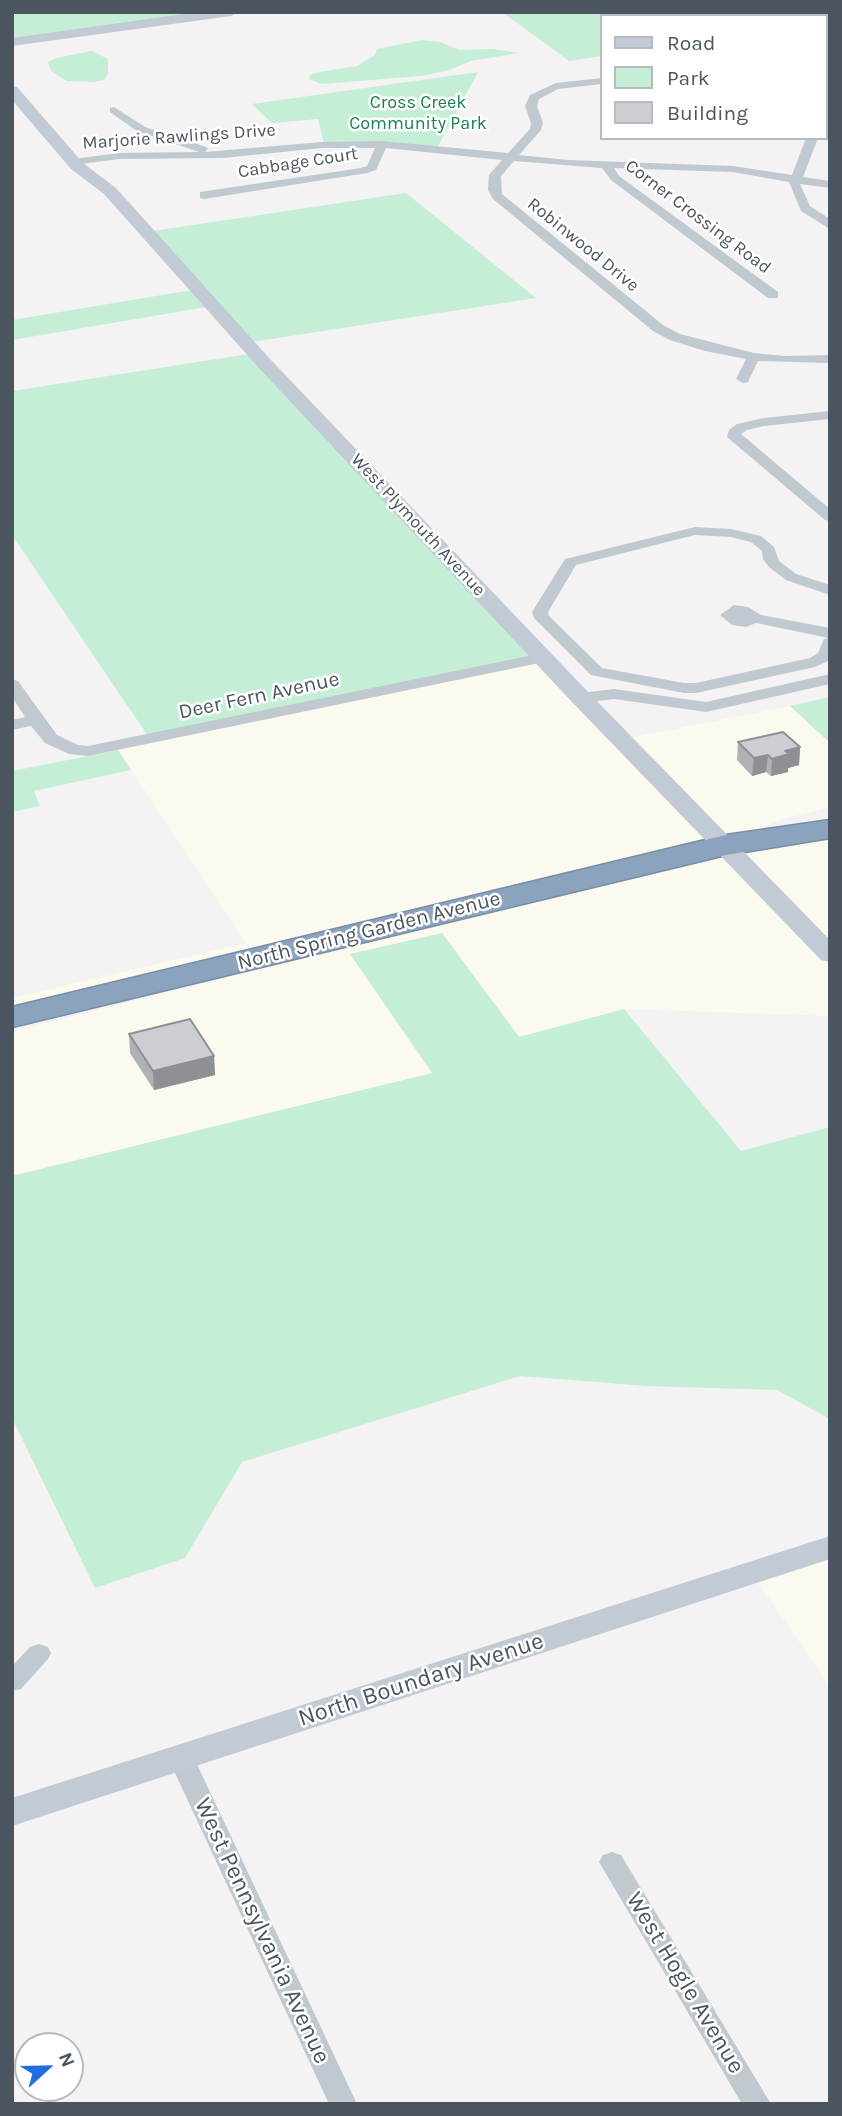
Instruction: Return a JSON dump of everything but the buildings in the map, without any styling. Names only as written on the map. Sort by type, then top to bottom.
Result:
[{"type":"highway","name":"North Spring Garden Avenue","points":[[726,845],[791,821],[830,812]]},
{"type":"highway","name":"North Spring Garden Avenue","points":[[12,1017],[726,845],[830,829]]},
{"type":"street","points":[[12,42],[232,12]]},
{"type":"street","points":[[506,160],[535,130],[537,123],[531,106],[534,97],[556,86],[600,81]]},
{"type":"street","name":"West Plymouth Avenue","points":[[12,90],[75,164],[110,191],[264,363],[581,698],[830,955]]},
{"type":"street","points":[[114,110],[153,135],[225,157]]},
{"type":"street","points":[[811,140],[795,182],[805,208],[830,225]]},
{"type":"street","name":"Marjorie Rawlings Drive","points":[[75,164],[382,146],[506,160],[731,175],[830,185]]},
{"type":"street","name":"Cabbage Court","points":[[204,195],[363,171],[372,168],[382,146]]},
{"type":"street","name":"Robinwood Drive","points":[[506,160],[495,175],[494,190],[497,196],[659,328],[675,337],[710,348],[754,357],[785,360],[830,359]]},
{"type":"street","name":"Corner Crossing Road","points":[[606,167],[773,295]]},
{"type":"street","name":"Marjorie Rawlings Drive","points":[[795,182],[830,191]]},
{"type":"street","points":[[743,379],[754,357]]},
{"type":"street","points":[[830,415],[764,422],[742,427],[734,433],[734,437],[830,517]]},
{"type":"street","points":[[830,590],[791,578],[770,559],[766,546],[756,540],[731,533],[695,531],[570,562],[540,612],[542,618],[597,672],[684,688],[696,688],[815,662],[825,656],[830,642]]},
{"type":"street","points":[[754,618],[830,633]]},
{"type":"street","name":"Deer Fern Avenue","points":[[12,684],[35,720],[60,745],[75,750],[102,750],[543,658]]},
{"type":"street","points":[[581,698],[614,694],[706,707],[830,679]]},
{"type":"street","points":[[12,725],[35,720]]},
{"type":"street","name":"North Boundary Avenue","points":[[12,1812],[830,1547]]},
{"type":"street","points":[[12,1682],[39,1653]]},
{"type":"street","name":"West Pennsylvania Avenue","points":[[181,1758],[343,2104]]},
{"type":"street","name":"West Hogle Avenue","points":[[612,1861],[757,2104]]},
{"type":"shaded area","points":[[539,663],[715,843],[12,1012],[12,998],[246,943],[118,750]]},
{"type":"shaded area","points":[[790,706],[830,743],[830,807],[787,818],[729,839],[629,738]]},
{"type":"shaded area","points":[[830,834],[830,945],[738,848]]},
{"type":"shaded area","points":[[722,851],[830,966],[830,1016],[624,1009],[519,1037],[442,933],[351,955],[432,1073],[12,1176],[12,1032]]},
{"type":"shaded area","points":[[830,1556],[830,1687],[756,1579]]},
{"type":"green space","points":[[12,12],[180,12],[185,15],[12,39]]},
{"type":"green space","points":[[502,12],[830,12],[828,26],[828,14],[600,14],[600,56],[569,61]]},
{"type":"green space","points":[[422,40],[440,42],[459,50],[493,49],[519,53],[471,61],[446,71],[422,76],[321,84],[309,79],[310,75],[320,72],[357,66],[375,55],[377,49]]},
{"type":"green space","points":[[92,51],[108,59],[108,74],[104,80],[67,81],[51,71],[48,62],[56,58]]},
{"type":"green space","name":"Cross Creek Community Park","points":[[478,72],[437,148],[324,143],[318,119],[272,123],[252,104]]},
{"type":"green space","points":[[406,193],[536,298],[252,342],[153,231]]},
{"type":"green space","points":[[192,290],[207,307],[12,340],[12,320]]},
{"type":"green space","points":[[249,354],[533,657],[148,736],[12,535],[12,391]]},
{"type":"green space","points":[[830,697],[830,743],[790,706]]},
{"type":"green space","points":[[118,750],[131,770],[34,791],[40,806],[12,812],[12,771]]},
{"type":"green space","points":[[442,933],[519,1037],[624,1009],[741,1151],[830,1127],[830,1419],[777,1390],[646,1386],[520,1376],[242,1462],[185,1558],[95,1588],[12,1418],[12,1176],[432,1073],[350,954]]}]
